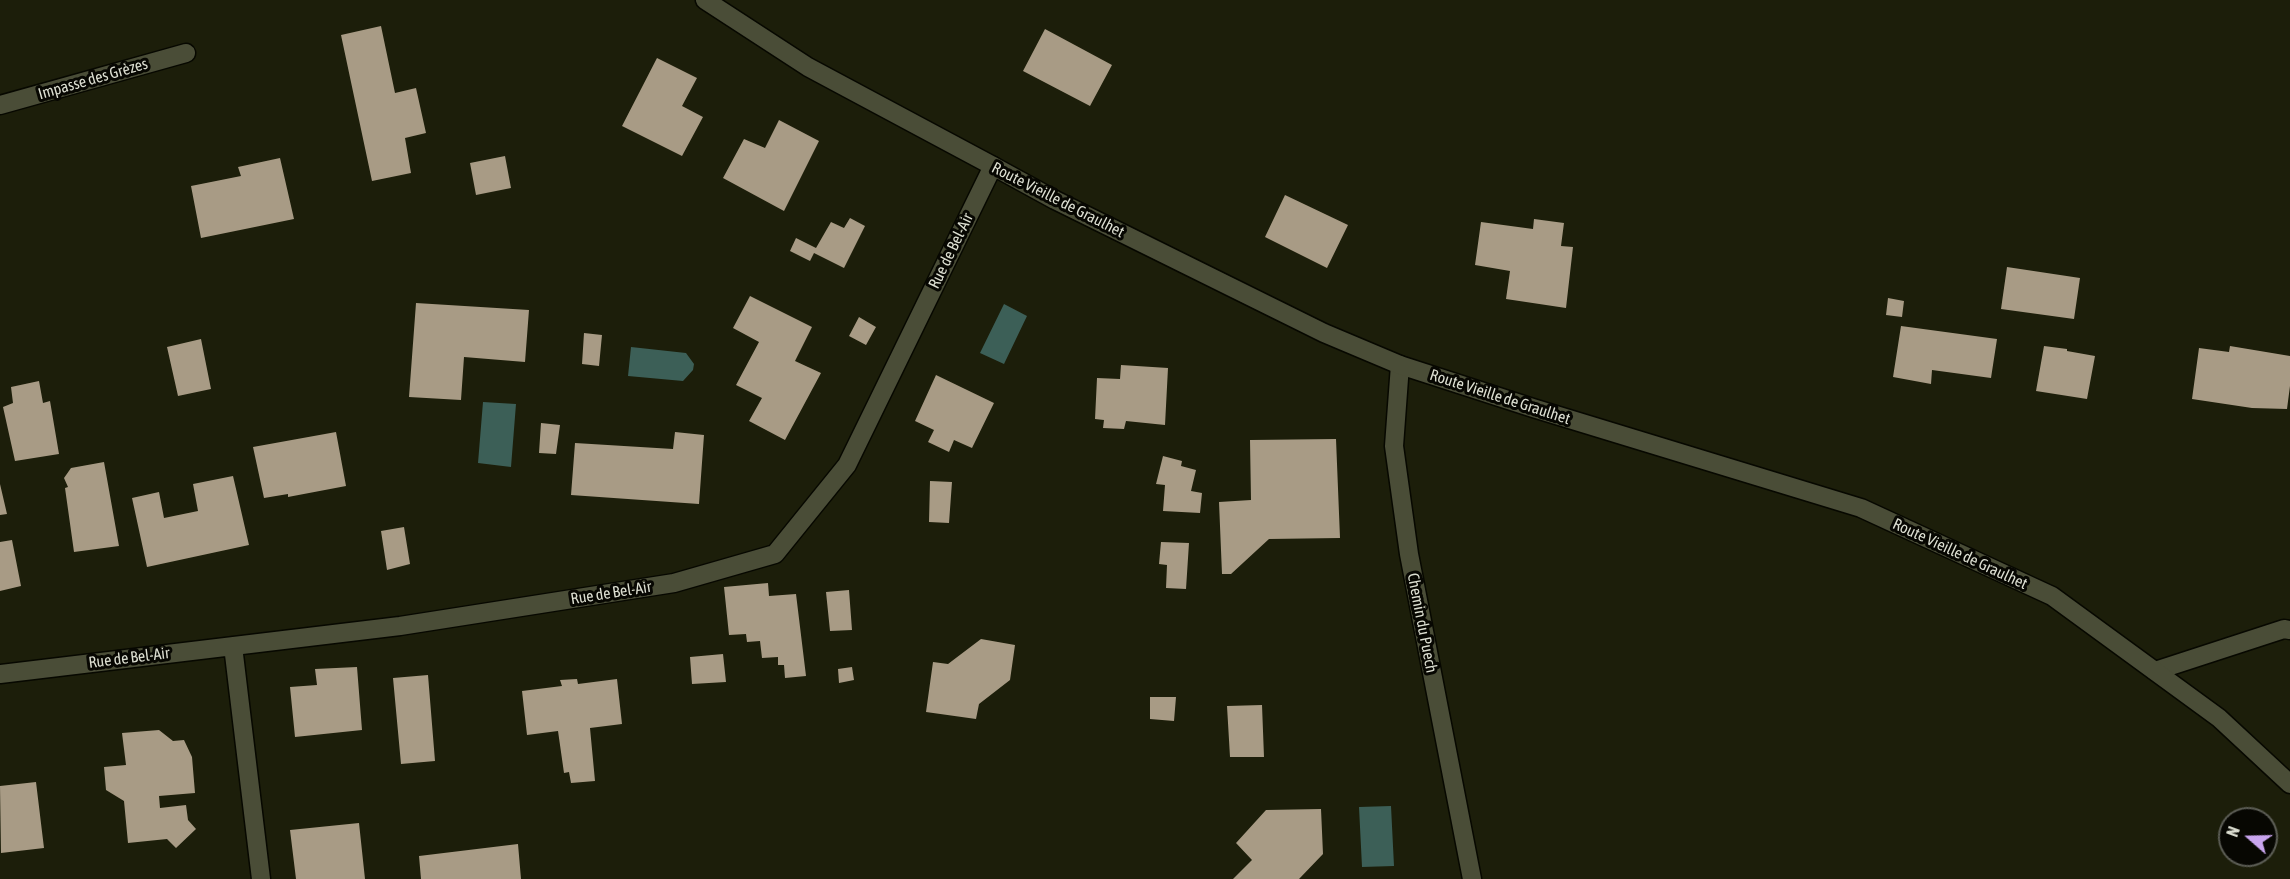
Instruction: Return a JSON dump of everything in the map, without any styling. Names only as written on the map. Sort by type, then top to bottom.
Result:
[{"type":"street","name":"Route Vieille de Graulhet","points":[[705,0],[808,67],[1055,200],[1324,333],[1400,364],[1533,408],[1861,508],[2052,596],[2219,718],[2290,784]]},
{"type":"street","name":"Impasse des Grèzes","points":[[0,105],[186,53]]},
{"type":"street","name":"Rue de Bel-Air","points":[[0,674],[400,626],[674,583],[775,554],[847,465],[993,166]]},
{"type":"street","name":"Chemin du Puech","points":[[1400,364],[1394,446],[1409,554],[1472,879]]},
{"type":"street","points":[[2155,671],[2284,629],[2290,630]]},
{"type":"street","points":[[233,646],[261,879]]},
{"type":"water","points":[[1004,304],[1027,316],[1004,364],[980,353]]},
{"type":"water","points":[[631,347],[686,353],[694,364],[693,370],[683,381],[628,376]]},
{"type":"water","points":[[483,402],[516,404],[511,467],[478,463]]},
{"type":"water","points":[[1391,806],[1394,866],[1362,867],[1359,807]]},
{"type":"building","points":[[381,26],[395,93],[416,88],[426,133],[405,138],[411,173],[372,181],[341,35]]},
{"type":"building","points":[[1045,29],[1112,65],[1090,106],[1023,71]]},
{"type":"building","points":[[657,58],[697,78],[682,106],[703,117],[682,156],[622,126]]},
{"type":"building","points":[[779,120],[819,141],[784,211],[723,178],[744,139],[765,148]]},
{"type":"building","points":[[505,156],[511,188],[476,195],[470,163]]},
{"type":"building","points":[[280,158],[294,219],[201,238],[191,186],[241,176],[238,167]]},
{"type":"building","points":[[1285,195],[1348,225],[1327,268],[1265,237]]},
{"type":"building","points":[[850,218],[865,226],[844,268],[814,253],[810,261],[790,251],[796,238],[816,248],[831,222],[844,228]]},
{"type":"building","points":[[1534,219],[1564,223],[1561,246],[1573,247],[1566,308],[1506,299],[1510,271],[1475,265],[1481,222],[1533,229]]},
{"type":"building","points":[[2007,267],[2080,278],[2074,319],[2001,309]]},
{"type":"building","points":[[750,296],[812,327],[795,361],[821,373],[785,440],[749,421],[762,398],[736,385],[759,342],[733,328]]},
{"type":"building","points":[[1888,298],[1904,301],[1902,317],[1886,315]]},
{"type":"building","points":[[416,303],[529,310],[525,362],[464,357],[461,400],[409,397]]},
{"type":"building","points":[[859,317],[876,327],[866,345],[849,336]]},
{"type":"building","points":[[1901,326],[1997,339],[1991,378],[1932,370],[1931,384],[1893,377]]},
{"type":"building","points":[[584,333],[602,335],[599,366],[582,364]]},
{"type":"building","points":[[201,339],[211,389],[178,396],[167,347]]},
{"type":"building","points":[[2044,346],[2095,356],[2087,399],[2036,391]]},
{"type":"building","points":[[2230,346],[2290,356],[2287,409],[2252,408],[2192,399],[2199,348],[2229,352]]},
{"type":"building","points":[[1121,365],[1168,368],[1165,425],[1126,421],[1124,429],[1103,428],[1104,420],[1095,419],[1097,378],[1120,379]]},
{"type":"building","points":[[936,375],[994,403],[972,448],[954,440],[949,452],[928,442],[934,430],[915,421]]},
{"type":"building","points":[[39,381],[43,403],[50,401],[59,454],[15,461],[3,407],[13,403],[11,387]]},
{"type":"building","points":[[541,423],[560,425],[556,454],[539,453]]},
{"type":"building","points":[[336,432],[346,486],[288,497],[288,494],[264,498],[253,447]]},
{"type":"building","points":[[675,432],[704,435],[699,504],[571,495],[575,443],[673,449]]},
{"type":"building","points":[[1336,439],[1340,538],[1269,539],[1231,574],[1222,574],[1219,502],[1251,500],[1250,440]]},
{"type":"building","points":[[1163,456],[1182,461],[1181,466],[1196,470],[1191,491],[1202,493],[1200,513],[1163,511],[1165,485],[1156,484]]},
{"type":"building","points":[[104,462],[119,546],[74,552],[65,488],[68,487],[64,478],[71,468]]},
{"type":"building","points":[[233,476],[249,545],[147,567],[132,498],[159,492],[164,518],[198,511],[193,484]]},
{"type":"building","points":[[930,481],[952,482],[949,523],[929,522]]},
{"type":"building","points":[[0,484],[7,514],[0,515]]},
{"type":"building","points":[[404,527],[410,564],[387,570],[381,531]]},
{"type":"building","points":[[12,540],[21,586],[0,591],[0,542]]},
{"type":"building","points":[[1161,542],[1189,543],[1186,589],[1166,588],[1167,565],[1159,564]]},
{"type":"building","points":[[768,583],[769,596],[796,594],[806,676],[785,678],[784,665],[778,665],[778,657],[762,658],[760,641],[747,642],[746,634],[729,635],[724,587]]},
{"type":"building","points":[[849,590],[852,630],[830,631],[826,592]]},
{"type":"building","points":[[981,639],[1015,645],[1010,680],[979,704],[976,719],[926,712],[933,662],[948,664]]},
{"type":"building","points":[[723,654],[726,682],[692,684],[690,657]]},
{"type":"building","points":[[357,667],[362,730],[295,737],[290,687],[317,685],[315,669]]},
{"type":"building","points":[[852,667],[854,680],[839,683],[838,669]]},
{"type":"building","points":[[428,675],[435,761],[401,764],[393,678]]},
{"type":"building","points":[[577,679],[578,684],[617,679],[622,724],[590,728],[595,781],[571,783],[569,772],[564,773],[558,731],[527,735],[522,691],[562,686],[560,680]]},
{"type":"building","points":[[1150,697],[1176,697],[1174,721],[1150,719]]},
{"type":"building","points":[[1262,705],[1264,757],[1230,757],[1227,706]]},
{"type":"building","points":[[159,730],[173,741],[184,740],[192,757],[195,793],[159,796],[160,808],[186,805],[188,820],[196,829],[176,848],[167,839],[128,843],[124,801],[106,790],[104,767],[126,765],[122,733]]},
{"type":"building","points":[[36,782],[44,848],[1,853],[0,786]]},
{"type":"building","points":[[1321,809],[1323,854],[1299,879],[1233,879],[1252,860],[1236,843],[1266,810]]},
{"type":"building","points":[[359,823],[365,879],[296,879],[290,830]]},
{"type":"building","points":[[518,844],[521,879],[421,879],[419,856]]}]
